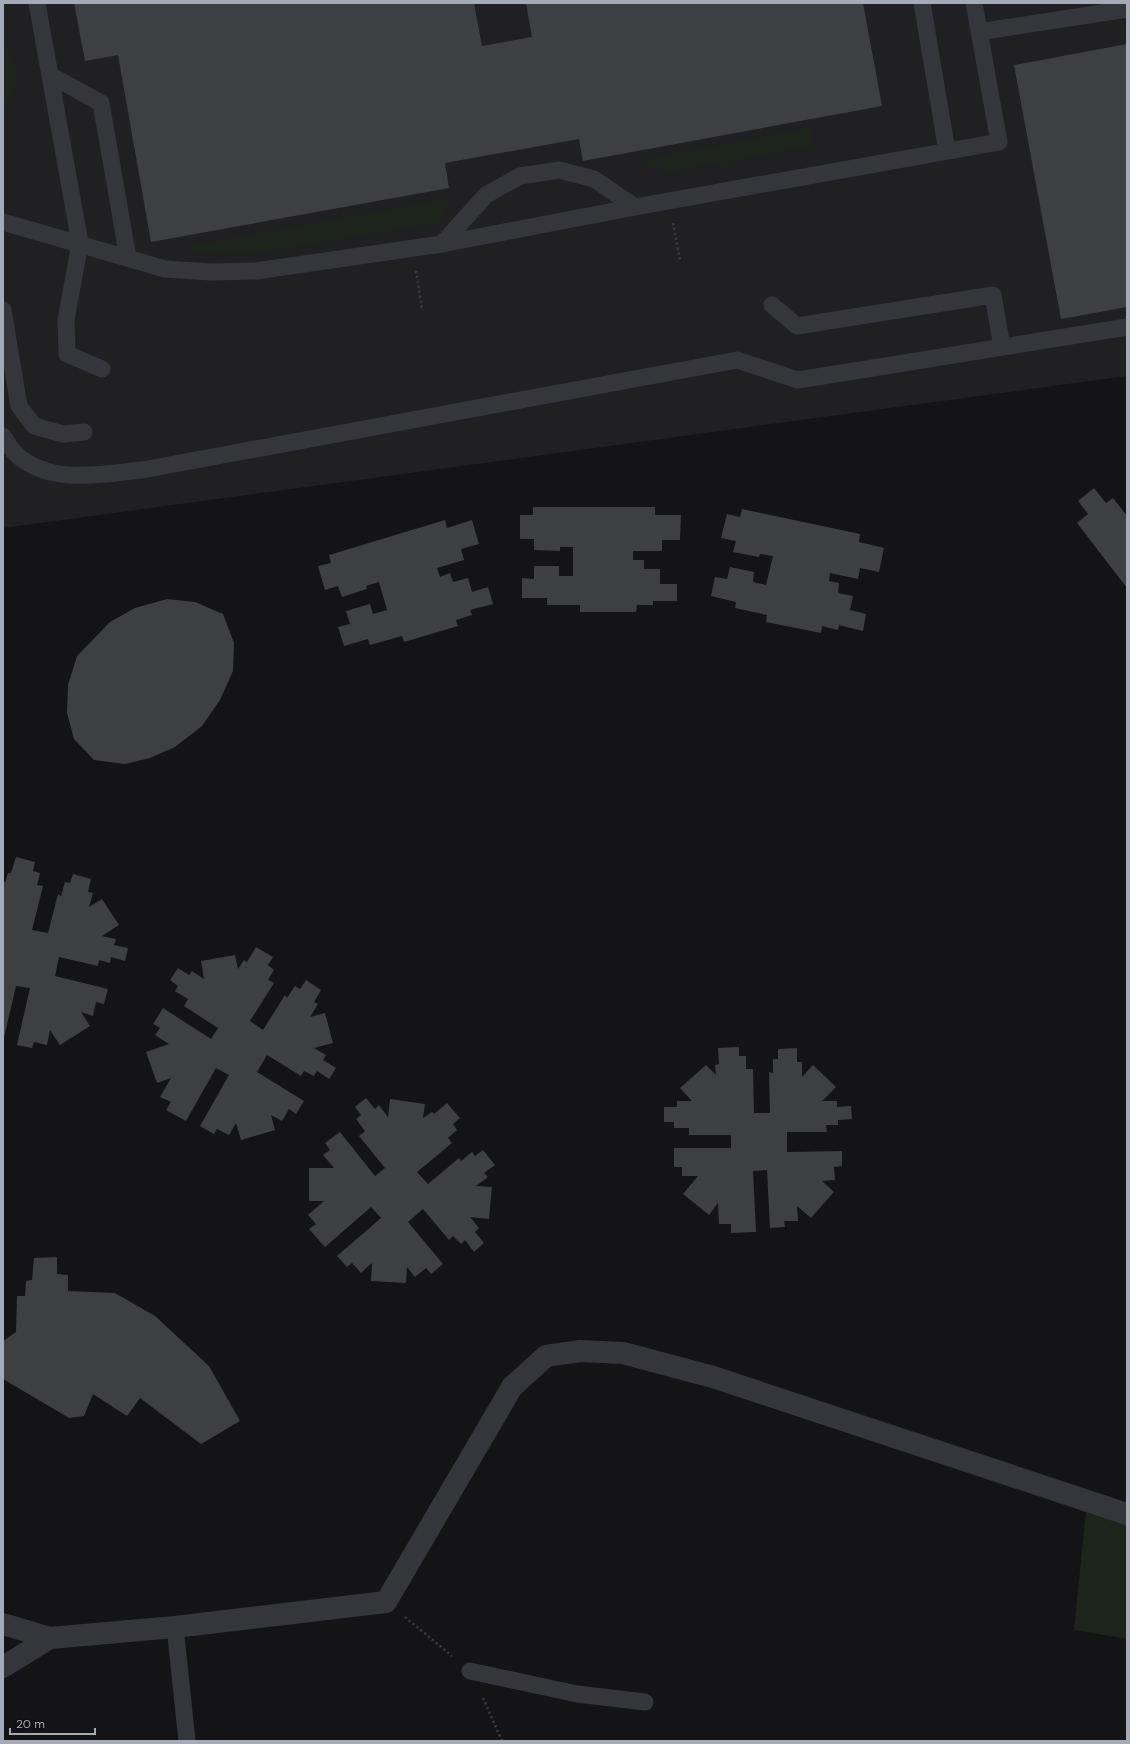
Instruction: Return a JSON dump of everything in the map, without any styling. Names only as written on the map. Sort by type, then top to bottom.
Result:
[{"type":"street","points":[[3,1624],[50,1638],[175,1627],[386,1602],[512,1387],[546,1356],[580,1351],[623,1353],[713,1377],[1127,1514]]},
{"type":"street","points":[[3,1667],[50,1638]]},
{"type":"lane","points":[[37,3],[80,243],[66,320],[67,354],[102,369]]},
{"type":"lane","points":[[922,3],[947,151]]},
{"type":"lane","points":[[4,223],[80,243],[165,269],[211,272],[256,271],[442,244],[635,207],[999,142],[974,3]]},
{"type":"lane","points":[[979,32],[1127,9]]},
{"type":"lane","points":[[50,75],[101,104],[128,258]]},
{"type":"lane","points":[[442,244],[486,195],[520,176],[559,170],[594,179],[635,207]]},
{"type":"lane","points":[[772,305],[797,326],[993,296],[1002,347]]},
{"type":"lane","points":[[3,310],[19,406],[34,426],[63,434],[84,432]]},
{"type":"lane","points":[[3,436],[17,456],[42,471],[74,477],[142,470],[737,360],[798,380],[1127,327]]},
{"type":"lane","points":[[175,1627],[186,1741]]},
{"type":"lane","points":[[470,1671],[578,1694],[645,1702]]},
{"type":"path","points":[[669,201],[680,260]]},
{"type":"path","points":[[412,248],[422,309]]},
{"type":"shaded area","points":[[3,3],[1127,3],[1127,376],[3,528]]},
{"type":"shaded area","points":[[3,36],[17,68],[14,94],[3,107]]},
{"type":"shaded area","points":[[811,127],[814,146],[667,173],[646,159]]},
{"type":"shaded area","points":[[453,197],[439,223],[252,253],[217,254],[200,252],[184,247]]},
{"type":"shaded area","points":[[1086,1511],[1127,1525],[1127,1639],[1074,1630]]},
{"type":"building","points":[[74,3],[474,3],[482,46],[532,37],[526,3],[863,3],[882,106],[583,161],[579,139],[445,163],[449,188],[151,242],[118,55],[85,61]]},
{"type":"building","points":[[1127,44],[1127,307],[1061,319],[1014,65]]},
{"type":"building","points":[[1094,488],[1106,503],[1113,498],[1127,516],[1127,588],[1077,523],[1088,514],[1078,501]]},
{"type":"building","points":[[533,507],[655,507],[655,515],[681,515],[680,540],[662,540],[662,551],[633,551],[633,560],[644,560],[644,569],[660,569],[660,584],[677,584],[677,601],[653,601],[653,605],[637,605],[636,612],[580,612],[580,605],[547,605],[547,598],[522,598],[522,578],[534,579],[534,566],[559,566],[559,576],[573,576],[573,547],[560,547],[560,551],[534,550],[534,539],[520,539],[520,515],[533,515]]},
{"type":"building","points":[[742,509],[860,534],[859,542],[884,548],[879,572],[860,568],[858,579],[830,573],[829,581],[839,583],[838,593],[853,596],[850,610],[866,614],[863,631],[839,625],[838,630],[822,626],[821,633],[766,622],[767,615],[735,608],[736,602],[711,596],[715,577],[727,579],[730,567],[754,572],[753,582],[766,585],[773,556],[760,554],[759,557],[733,552],[736,541],[721,538],[727,514],[740,517]]},
{"type":"building","points":[[445,520],[447,528],[472,520],[479,544],[461,549],[464,560],[437,568],[440,577],[450,573],[453,582],[468,578],[472,592],[488,587],[493,604],[470,610],[472,615],[456,620],[458,626],[404,642],[402,636],[370,645],[368,639],[344,646],[338,627],[350,624],[346,611],[370,604],[373,614],[387,610],[379,582],[366,586],[367,589],[342,597],[338,586],[325,590],[318,566],[331,563],[329,555]]},
{"type":"building","points":[[167,599],[195,602],[223,614],[234,643],[233,671],[220,700],[202,726],[175,747],[150,758],[125,764],[94,760],[74,739],[67,713],[68,685],[77,656],[110,622],[135,608]]},
{"type":"building","points":[[16,857],[35,862],[33,871],[40,873],[37,885],[43,886],[32,930],[48,933],[58,894],[61,896],[65,882],[70,883],[73,874],[91,879],[88,892],[93,893],[89,907],[102,899],[119,925],[102,936],[116,939],[114,945],[128,948],[125,961],[111,957],[110,963],[99,960],[98,966],[59,957],[55,976],[108,989],[104,1004],[96,1002],[93,1016],[81,1012],[90,1026],[60,1045],[50,1030],[47,1045],[34,1042],[32,1048],[17,1045],[30,988],[16,986],[3,1042],[3,879],[5,883],[8,873],[11,873]]},
{"type":"building","points":[[256,947],[273,957],[268,965],[274,970],[268,980],[274,983],[250,1021],[263,1030],[285,995],[287,998],[295,986],[300,989],[306,980],[321,990],[314,1002],[318,1004],[310,1017],[325,1013],[333,1043],[314,1048],[326,1055],[323,1060],[336,1068],[329,1079],[317,1071],[314,1076],[304,1071],[301,1076],[267,1055],[257,1072],[304,1101],[296,1114],[289,1109],[282,1121],[271,1115],[275,1130],[241,1140],[236,1123],[229,1135],[217,1129],[214,1134],[200,1126],[229,1075],[216,1068],[186,1121],[166,1110],[171,1102],[160,1097],[171,1078],[157,1083],[146,1052],[169,1044],[155,1035],[160,1028],[153,1024],[163,1008],[211,1039],[218,1028],[184,1006],[188,999],[175,991],[178,986],[170,980],[178,968],[189,975],[192,971],[204,979],[201,961],[235,955],[238,969],[244,960],[247,962]]},
{"type":"building","points":[[739,1047],[739,1056],[746,1056],[746,1069],[753,1069],[754,1113],[770,1113],[769,1072],[773,1073],[773,1059],[778,1059],[778,1049],[797,1048],[797,1062],[802,1062],[802,1077],[813,1065],[836,1087],[822,1101],[837,1101],[837,1107],[851,1106],[852,1119],[838,1120],[838,1125],[826,1125],[827,1132],[787,1132],[787,1152],[842,1151],[842,1166],[834,1167],[835,1180],[822,1181],[834,1192],[811,1218],[797,1206],[798,1221],[784,1221],[785,1227],[770,1228],[767,1170],[753,1171],[756,1232],[731,1233],[731,1224],[719,1224],[718,1203],[709,1215],[683,1194],[698,1176],[682,1176],[682,1167],[674,1167],[674,1148],[731,1148],[731,1135],[689,1135],[689,1128],[674,1128],[674,1122],[664,1122],[664,1107],[677,1107],[677,1101],[692,1101],[680,1088],[706,1065],[716,1075],[715,1065],[719,1064],[718,1048]]},
{"type":"building","points":[[366,1098],[375,1109],[379,1105],[388,1117],[390,1099],[425,1104],[423,1118],[432,1112],[434,1114],[447,1103],[460,1118],[453,1124],[457,1130],[448,1138],[452,1143],[417,1172],[428,1184],[459,1158],[461,1161],[472,1152],[475,1156],[483,1150],[495,1165],[484,1173],[488,1177],[476,1186],[492,1187],[489,1219],[470,1217],[479,1228],[475,1232],[484,1243],[474,1252],[465,1240],[461,1244],[453,1236],[449,1240],[423,1209],[408,1222],[443,1264],[431,1274],[426,1268],[415,1277],[407,1267],[406,1283],[371,1281],[372,1263],[361,1273],[352,1263],[347,1267],[337,1256],[381,1218],[371,1207],[325,1247],[309,1229],[316,1224],[308,1215],[324,1201],[309,1201],[309,1168],[334,1168],[323,1155],[330,1150],[325,1143],[340,1132],[375,1176],[385,1168],[359,1136],[365,1131],[356,1119],[361,1115],[355,1107]]},
{"type":"building","points":[[57,1257],[57,1274],[68,1275],[68,1291],[115,1293],[155,1316],[209,1366],[240,1421],[201,1444],[140,1398],[127,1416],[93,1394],[84,1416],[69,1418],[3,1379],[3,1341],[16,1332],[17,1296],[25,1296],[26,1281],[32,1280],[34,1258]]}]
